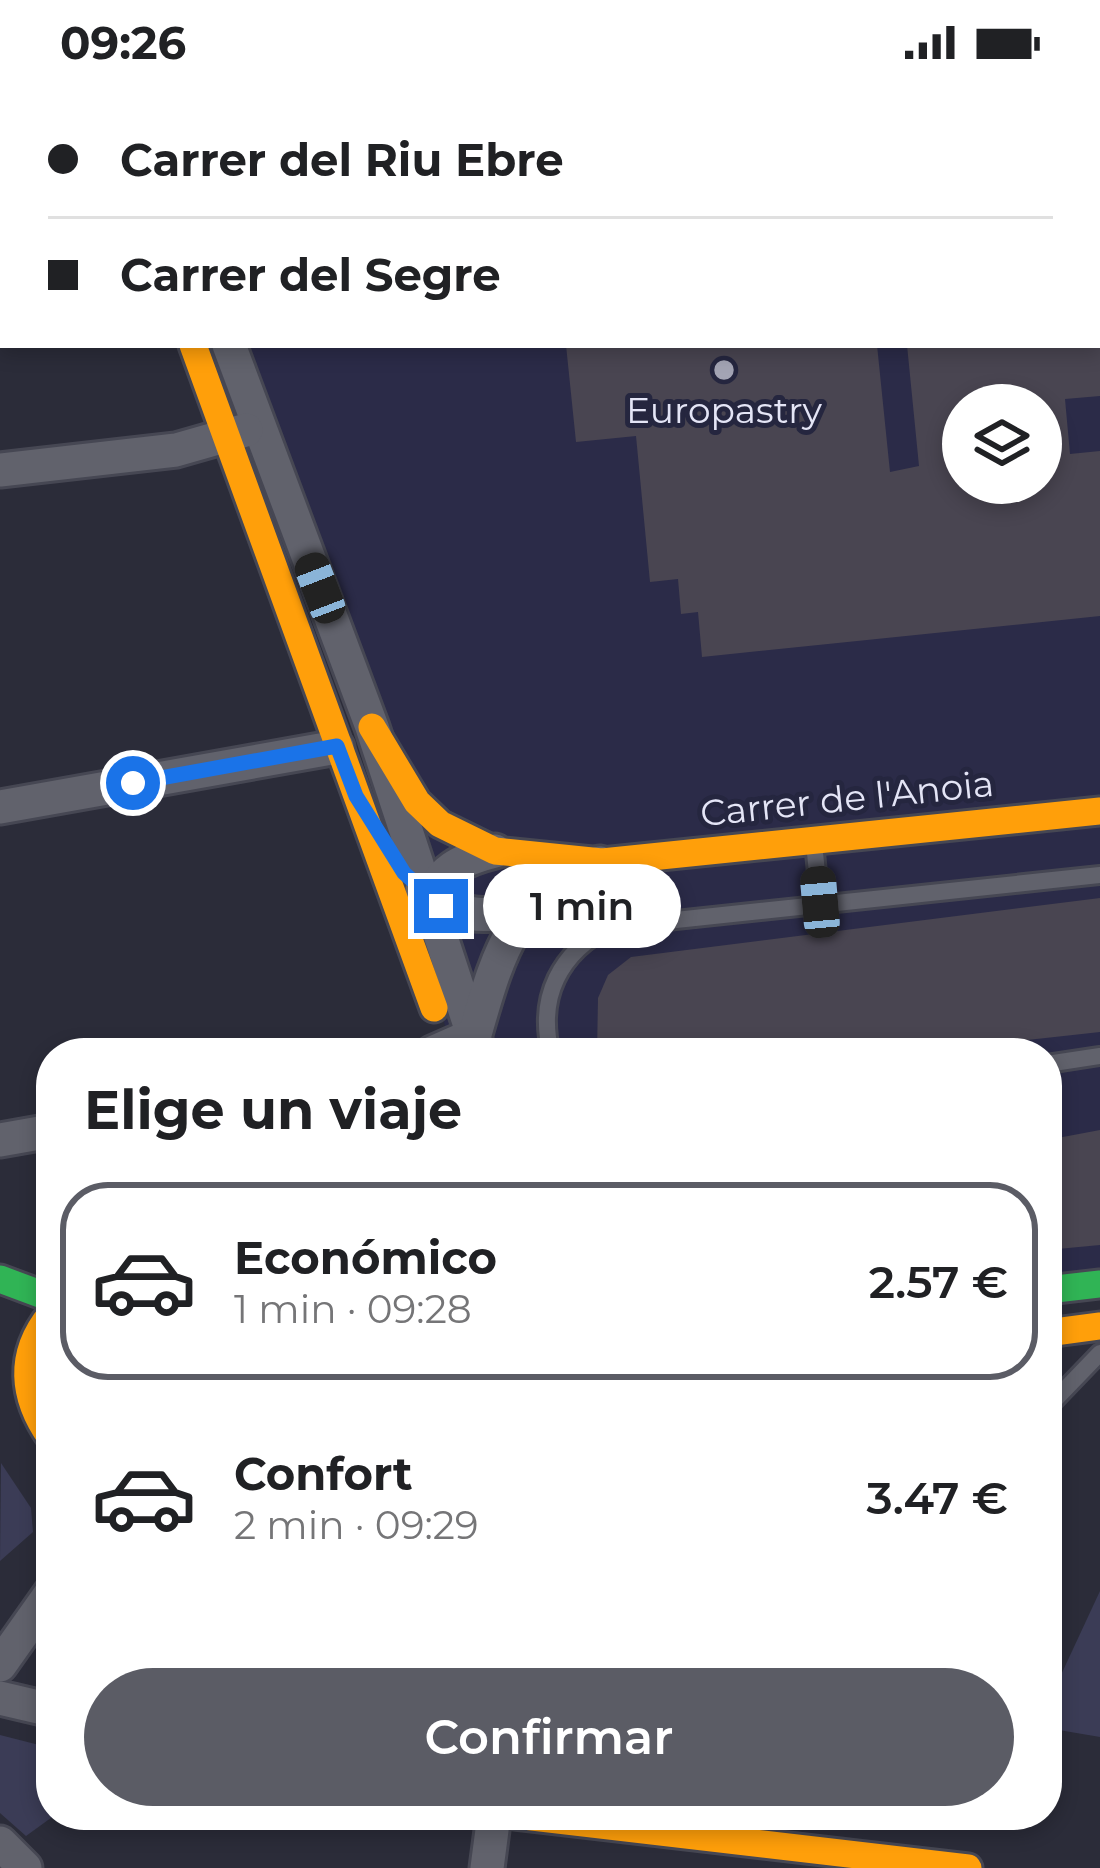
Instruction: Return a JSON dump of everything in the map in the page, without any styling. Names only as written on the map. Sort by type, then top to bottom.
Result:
[{"type":"street","points":[[195,348],[243,431],[372,727],[475,1038]]},
{"type":"street","points":[[229,348],[243,431],[337,746],[434,1008]]},
{"type":"street","points":[[0,470],[176,450],[243,431]]},
{"type":"street","points":[[372,727],[417,802],[440,824],[495,851]]},
{"type":"street","points":[[0,807],[337,746]]},
{"type":"street","points":[[356,796],[404,873],[454,912],[475,916],[526,908]]},
{"type":"street","name":"Carrer de l'Anoia","points":[[495,851],[602,862],[1100,811]]},
{"type":"street","points":[[437,1038],[431,896],[444,874],[466,858],[495,851]]},
{"type":"street","name":"Carrer de l'Anoia","points":[[526,908],[576,871],[602,862]]},
{"type":"street","points":[[478,1038],[502,951],[526,908]]},
{"type":"street","points":[[0,1140],[36,1134]]},
{"type":"street","points":[[0,1279],[36,1292]]},
{"type":"street","points":[[1062,1288],[1100,1284]]},
{"type":"street","points":[[1062,1331],[1100,1326]]},
{"type":"street","points":[[36,1336],[25,1368],[21,1414],[36,1426]]},
{"type":"street","points":[[5,1337],[25,1368]]},
{"type":"street","points":[[0,1665],[36,1614]]},
{"type":"street","points":[[0,1698],[36,1706]]},
{"type":"street","points":[[487,1868],[492,1830]]},
{"type":"street","points":[[632,1830],[968,1868]]},
{"type":"street","points":[[654,1830],[663,1834]]},
{"type":"street","points":[[0,1843],[25,1868]]},
{"type":"lane","points":[[814,842],[820,902]]},
{"type":"lane","points":[[547,1038],[549,994],[562,963],[587,938],[636,921],[1100,875]]},
{"type":"lane","points":[[1062,1062],[1100,1056]]},
{"type":"lane","points":[[1062,1392],[1100,1353]]},
{"type":"shaded area","points":[[214,348],[1100,348],[1100,1273],[1062,1277],[1062,1038],[448,1038],[410,871]]},
{"type":"shaded area","points":[[1,1463],[31,1508],[33,1532],[0,1561]]},
{"type":"shaded area","points":[[1100,1591],[1100,1737],[1062,1731],[1062,1673]]},
{"type":"shaded area","points":[[0,1735],[36,1744],[36,1829],[26,1836],[0,1813]]},
{"type":"building","name":"Europastry","points":[[566,348],[877,348],[890,472],[919,466],[907,348],[1100,348],[1100,396],[1065,399],[1070,454],[1100,451],[1100,616],[702,657],[698,612],[681,614],[678,579],[650,582],[636,436],[576,442]]},
{"type":"building","points":[[1100,898],[1100,1032],[1045,1038],[597,1038],[598,998],[608,975],[631,957]]},
{"type":"building","points":[[1100,1130],[1100,1245],[1062,1249],[1062,1137]]},
{"type":"traffic: fast","points":[[0,1279],[36,1292]]},
{"type":"traffic: fast","points":[[1062,1288],[1100,1284]]},
{"type":"traffic: slow","points":[[194,348],[434,1008]]},
{"type":"traffic: slow","points":[[372,727],[417,802],[440,824],[495,851],[602,862],[1100,811]]},
{"type":"traffic: slow","points":[[1062,1331],[1100,1326]]},
{"type":"traffic: slow","points":[[36,1338],[28,1376],[36,1412]]},
{"type":"traffic: slow","points":[[643,1830],[968,1868]]},
{"type":"place","name":"Europastry","points":[[724,370]]},
{"type":"route","points":[[133,783],[337,746],[356,796],[404,873],[441,906]]}]
